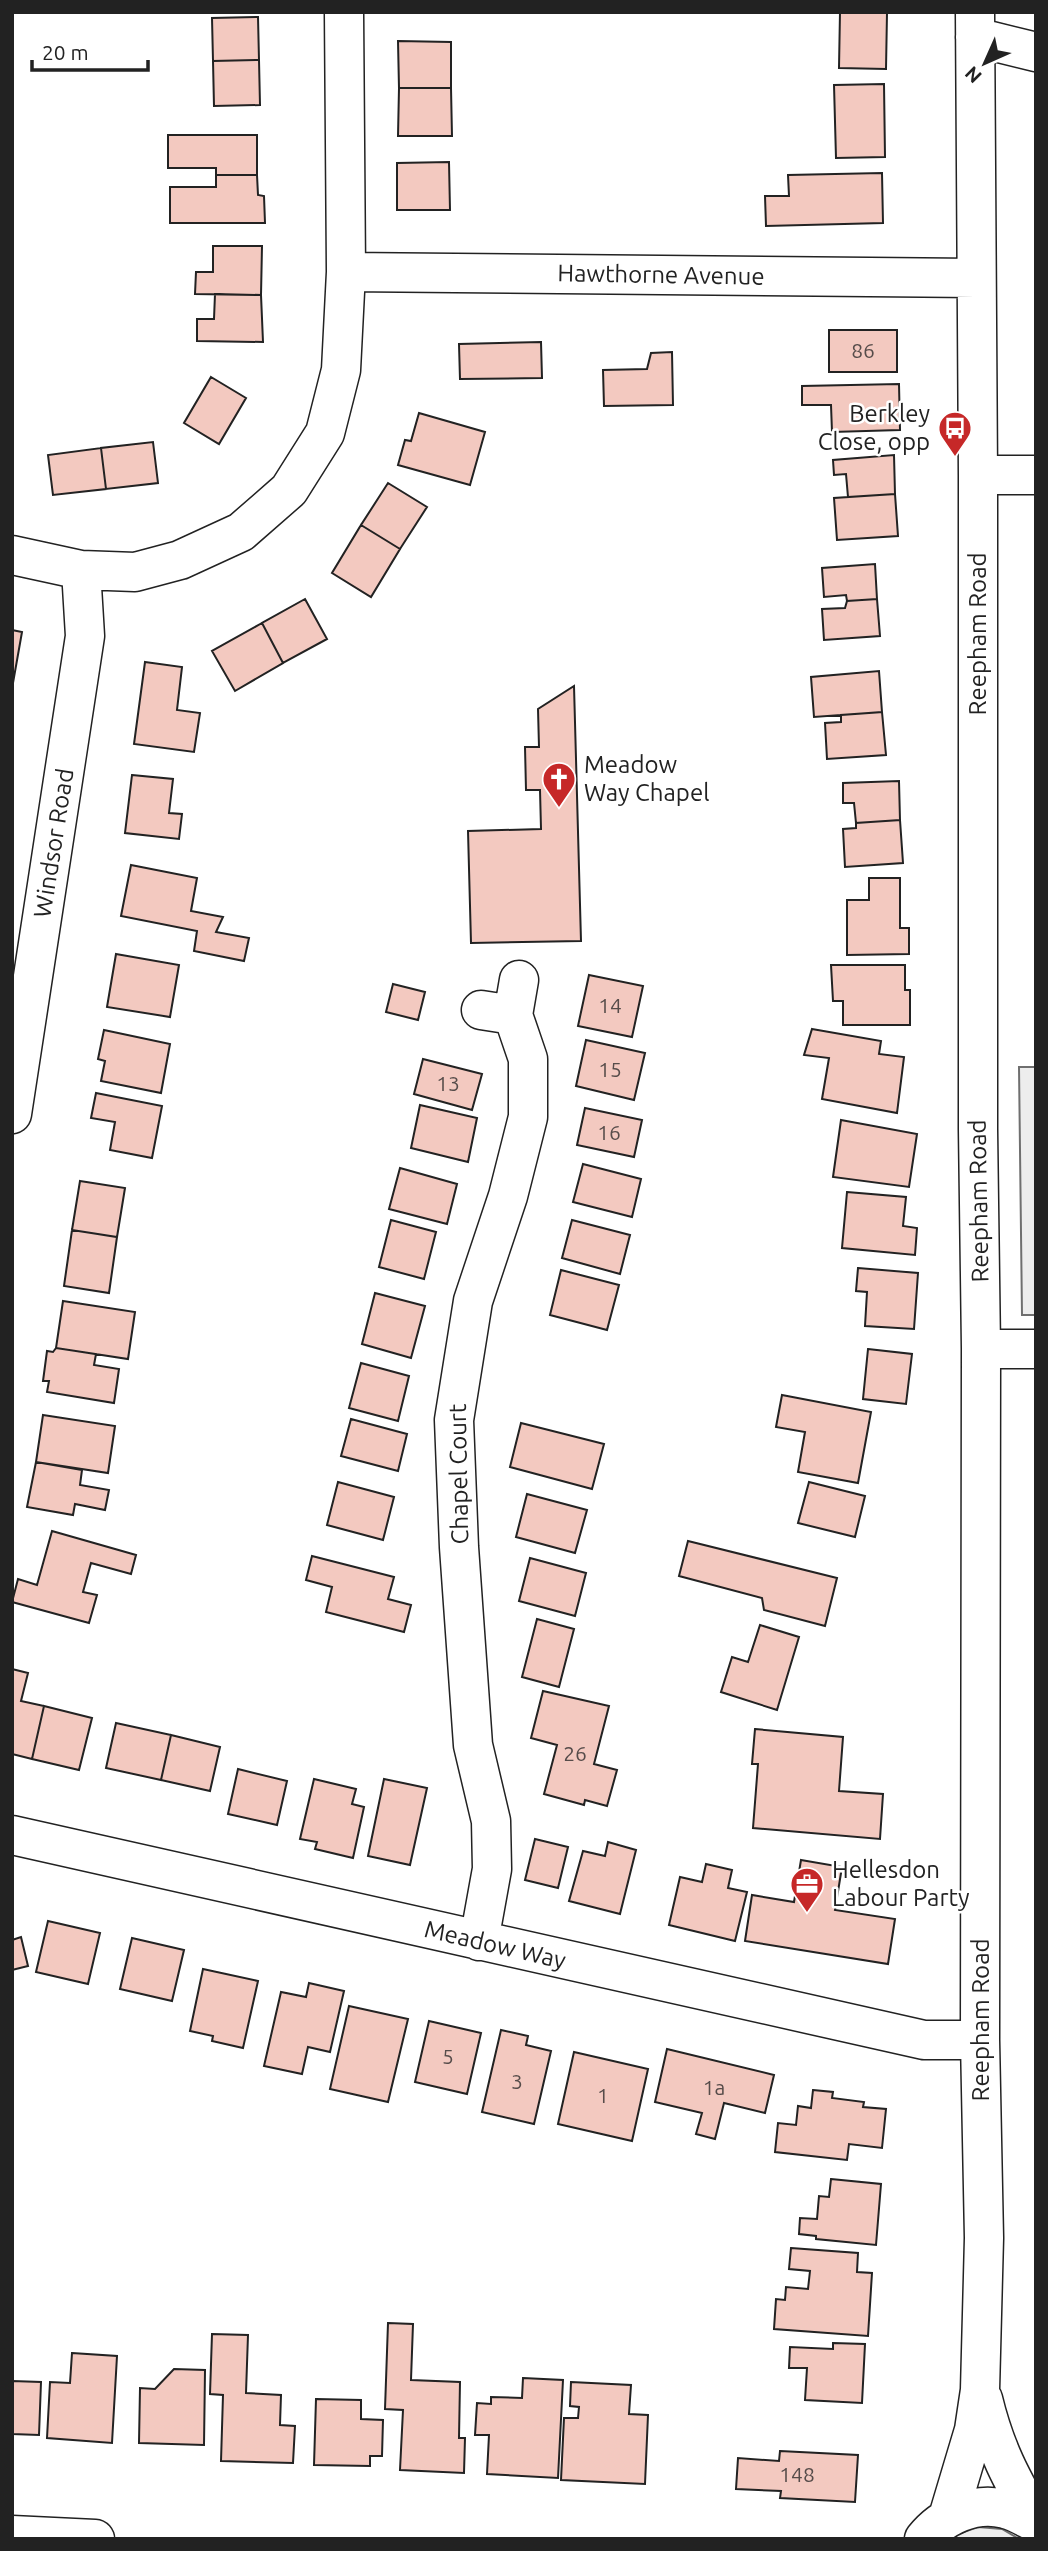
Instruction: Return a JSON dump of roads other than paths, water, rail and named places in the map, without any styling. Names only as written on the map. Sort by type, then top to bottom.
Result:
[{"type":"street","points":[[12,555],[81,570],[135,572],[180,560],[241,532],[289,490],[325,433],[341,369],[346,272],[344,12]]},
{"type":"street","points":[[975,25],[1036,52]]},
{"type":"street","name":"Reepham Road","points":[[929,2533],[974,2430],[980,2390],[984,2238],[980,2040],[981,1349],[975,25]]},
{"type":"street","name":"Hawthorne Avenue","points":[[346,272],[975,278]]},
{"type":"street","points":[[978,475],[1036,475]]},
{"type":"street","name":"Windsor Road","points":[[12,1114],[85,636],[81,570]]},
{"type":"street","name":"Chapel Court","points":[[479,1941],[492,1869],[491,1821],[473,1745],[454,1420],[473,1301],[508,1196],[528,1117],[528,1059],[504,1002]]},
{"type":"street","points":[[981,1349],[1036,1349]]},
{"type":"street","name":"Meadow Way","points":[[12,1835],[924,2040],[980,2040]]},
{"type":"street","name":"Reepham Road","points":[[980,2390],[1004,2467],[1036,2523]]},
{"type":"street","name":"Reepham Road","points":[[929,2533],[976,2508],[1004,2508],[1036,2523]]},
{"type":"street","points":[[12,2535],[95,2539]]},
{"type":"place","name":"Berkley Close, opp","points":[[955,458]]},
{"type":"place","name":"Meadow Way Chapel","points":[[559,809]]},
{"type":"place","name":"Hellesdon Labour Party","points":[[807,1914]]}]
